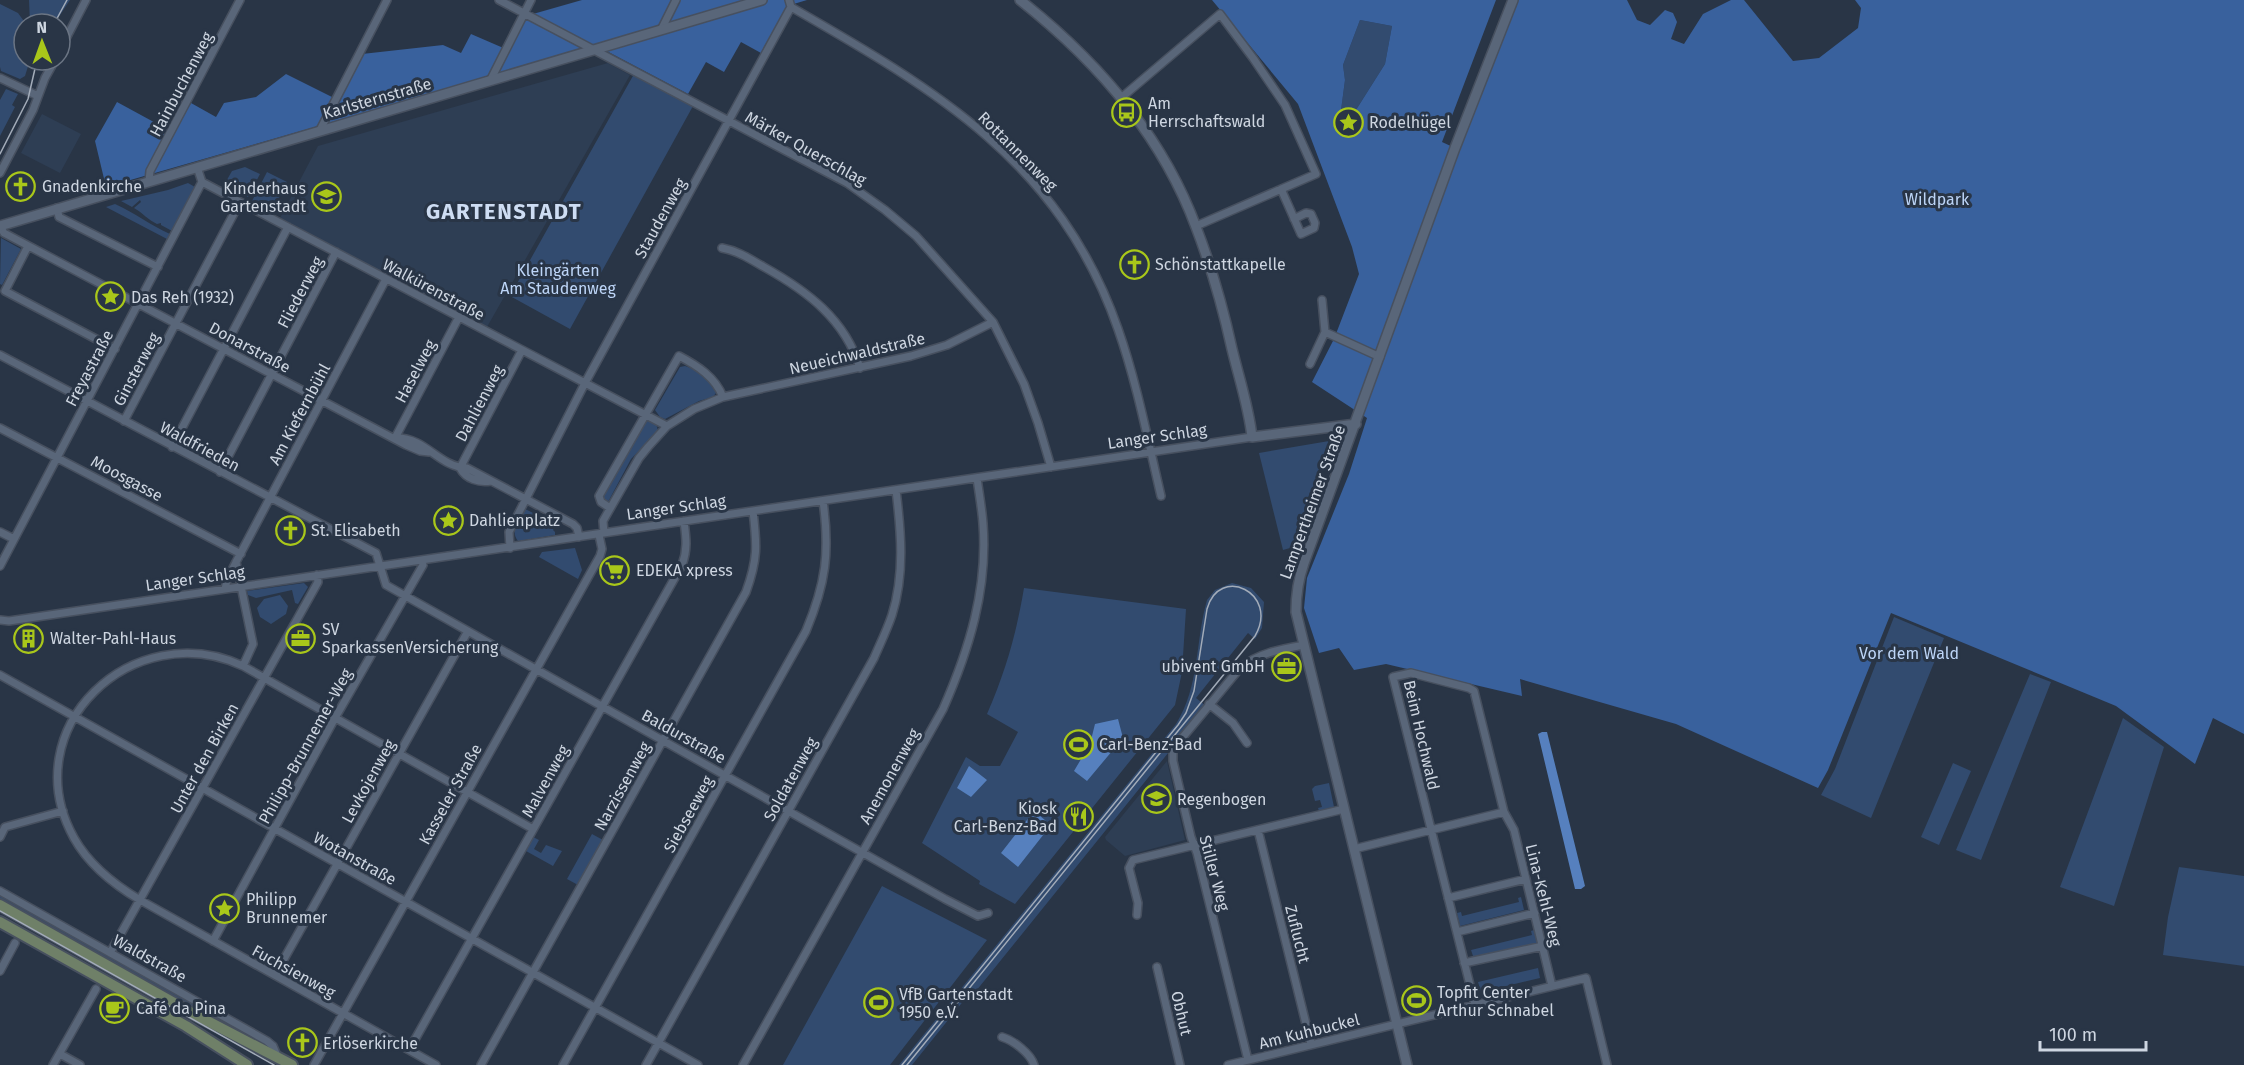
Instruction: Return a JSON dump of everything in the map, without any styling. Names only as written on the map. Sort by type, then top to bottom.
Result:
[{"type":"main road","name":"Waldstraße","points":[[0,906],[192,1013],[292,1065]]},
{"type":"main road","points":[[0,922],[186,1026],[248,1065]]},
{"type":"street","points":[[72,27],[86,0]]},
{"type":"street","name":"Hainbuchenweg","points":[[149,181],[150,171],[240,0]]},
{"type":"street","points":[[320,130],[387,0]]},
{"type":"street","name":"Märker Querschlag","points":[[499,0],[847,183],[916,236],[993,322],[1024,384],[1051,467]]},
{"type":"street","points":[[490,81],[531,0]]},
{"type":"street","points":[[661,30],[676,0]]},
{"type":"street","name":"Karlsternstraße","points":[[0,226],[762,0]]},
{"type":"street","points":[[1020,0],[1075,47],[1121,98],[1156,148],[1176,183],[1196,226],[1222,304],[1252,437]]},
{"type":"street","name":"Lampertheimer Straße","points":[[1407,1065],[1296,612],[1298,580],[1454,153],[1513,0]]},
{"type":"street","name":"Staudenweg","points":[[510,548],[509,532],[585,383],[729,121],[790,4]]},
{"type":"street","name":"Rottannenweg","points":[[790,4],[916,80],[967,118],[1028,175],[1051,203],[1074,236],[1093,271],[1118,329],[1161,496]]},
{"type":"street","points":[[1121,98],[1220,14],[1254,58],[1285,105],[1316,174],[1196,226]]},
{"type":"street","points":[[0,173],[30,116],[49,72]]},
{"type":"street","points":[[0,78],[38,96]]},
{"type":"street","points":[[196,167],[202,182]]},
{"type":"street","name":"Walkürenstraße","points":[[202,182],[667,426]]},
{"type":"street","name":"Freyastraße","points":[[0,566],[202,182]]},
{"type":"street","points":[[1281,189],[1294,219]]},
{"type":"street","name":"Ginsterweg","points":[[124,421],[240,202]]},
{"type":"street","points":[[57,208],[59,217],[158,267]]},
{"type":"street","name":"Donarstraße","points":[[0,226],[2,232],[28,246],[395,438],[410,438],[423,445],[429,452],[460,468],[463,474],[477,481],[491,481],[573,524],[577,528],[579,537]]},
{"type":"street","points":[[172,447],[288,227]]},
{"type":"street","points":[[28,246],[5,291],[115,349]]},
{"type":"street","points":[[722,248],[734,250],[795,285],[818,302],[839,326],[855,352],[860,368]]},
{"type":"street","name":"Fliederweg","points":[[220,472],[336,252]]},
{"type":"street","name":"Am Kiefernbühl","points":[[225,589],[236,562],[386,279]]},
{"type":"street","points":[[1310,364],[1325,332],[1322,300]]},
{"type":"street","name":"Haselweg","points":[[395,438],[459,317]]},
{"type":"street","name":"Neueichwaldstraße","points":[[602,534],[603,521],[639,458],[667,426],[694,409],[723,397],[911,356],[947,345],[993,322]]},
{"type":"street","points":[[1325,332],[1380,357]]},
{"type":"street","name":"Dahlienweg","points":[[460,468],[522,350]]},
{"type":"street","name":"Waldfrieden","points":[[0,355],[376,553],[380,566]]},
{"type":"street","name":"Neueichwaldstraße","points":[[610,508],[601,502],[599,496],[679,356],[708,375],[723,397]]},
{"type":"street","name":"Langer Schlag","points":[[0,620],[9,621],[1252,437],[1356,424]]},
{"type":"street","name":"Moosgasse","points":[[0,428],[241,554]]},
{"type":"street","name":"Anemonenweg","points":[[743,1065],[942,709],[960,671],[980,596],[984,554],[977,478]]},
{"type":"street","name":"Soldatenweg","points":[[646,1065],[874,658],[892,615],[900,574],[900,531],[896,490]]},
{"type":"street","name":"Siebseeweg","points":[[563,1065],[806,631],[819,598],[826,566],[823,501]]},
{"type":"street","name":"Narzissenweg","points":[[481,1065],[746,592],[755,569],[758,543],[753,511]]},
{"type":"street","name":"Malvenweg","points":[[410,1050],[682,565],[687,542],[684,521]]},
{"type":"street","points":[[0,532],[14,539]]},
{"type":"street","name":"Kasseler Straße","points":[[314,1065],[600,556],[602,534]]},
{"type":"street","points":[[236,562],[254,644],[243,666]]},
{"type":"street","name":"Philipp-Brunnemer-Weg","points":[[213,941],[335,718],[423,565]]},
{"type":"street","name":"Baldurstraße","points":[[380,566],[386,585],[978,916],[988,913]]},
{"type":"street","name":"Unter den Birken","points":[[110,953],[318,582],[317,575]]},
{"type":"street","name":"Levkojenweg","points":[[274,975],[468,631]]},
{"type":"street","name":"Stiller Weg","points":[[1248,1060],[1173,761],[1173,749],[1239,668],[1249,660],[1304,645]]},
{"type":"street","name":"Fuchsienweg","points":[[436,1065],[140,900],[106,877],[75,839],[63,811],[58,777],[64,739],[74,716],[93,691],[137,662],[150,657],[191,653],[211,656],[243,666],[533,829]]},
{"type":"street","name":"Beim Hochwald","points":[[1430,830],[1394,677],[1411,672],[1474,691],[1504,812]]},
{"type":"street","name":"Wotanstraße","points":[[0,675],[698,1065]]},
{"type":"street","points":[[1209,704],[1233,723],[1247,743]]},
{"type":"street","points":[[1137,915],[1138,903],[1129,868],[1133,861],[1344,809]]},
{"type":"street","points":[[0,837],[3,826],[63,811]]},
{"type":"street","points":[[1354,849],[1504,812]]},
{"type":"street","name":"Lina-Kehl-Weg","points":[[1504,812],[1514,830],[1552,986]]},
{"type":"street","name":"Zuflucht","points":[[1258,830],[1311,1044]]},
{"type":"street","points":[[1430,830],[1475,1005]]},
{"type":"street","points":[[1448,898],[1526,879]]},
{"type":"street","name":"Waldstraße","points":[[0,891],[267,1041],[273,1046],[278,1058]]},
{"type":"street","points":[[1457,932],[1534,913]]},
{"type":"street","points":[[0,971],[15,943]]},
{"type":"street","points":[[1464,963],[1543,946]]},
{"type":"street","name":"Obhut","points":[[1157,967],[1180,1065]]},
{"type":"street","points":[[1397,1023],[1586,978],[1607,1065]]},
{"type":"street","points":[[53,1065],[96,989]]},
{"type":"street","name":"Am Kuhbuckel","points":[[1228,1065],[1397,1023]]},
{"type":"street","points":[[1002,1037],[1008,1039],[1033,1059],[1034,1065]]},
{"type":"street","points":[[60,1054],[80,1065]]},
{"type":"shaded area","points":[[608,63],[630,75],[487,327],[280,218],[318,146]]},
{"type":"shaded area","points":[[42,114],[81,134],[60,173],[21,153]]},
{"type":"shaded area","points":[[1118,719],[1123,738],[1087,781],[1074,771],[1090,744],[1095,724]]},
{"type":"shaded area","points":[[1547,732],[1585,886],[1581,889],[1575,889],[1538,734]]},
{"type":"shaded area","name":"Regenbogen","points":[[1167,761],[1185,840],[1125,856],[1105,837]]},
{"type":"shaded area","points":[[969,766],[987,780],[971,797],[957,788]]},
{"type":"shaded area","points":[[1034,811],[1051,825],[1018,867],[1001,853]]},
{"type":"green space","points":[[29,0],[70,0],[62,12],[30,12]]},
{"type":"green space","points":[[582,0],[807,0],[787,6],[761,53],[741,42],[724,72],[706,62],[688,94],[597,46],[106,187],[95,141],[117,102],[174,133],[191,103],[216,117],[224,103],[256,97],[286,74],[338,100],[362,54],[443,45],[461,53],[471,34],[508,50],[526,16]]},
{"type":"green space","name":"Wildpark","points":[[1212,0],[1496,0],[1442,142],[1455,148],[1513,0],[1627,0],[1637,20],[1650,25],[1665,10],[1673,13],[1677,22],[1671,39],[1684,44],[1703,14],[1731,0],[1744,0],[1793,61],[1819,58],[1858,28],[1861,8],[1855,0],[2244,0],[2244,734],[2213,718],[2195,764],[2116,706],[1891,613],[1828,770],[1818,788],[1676,724],[1520,679],[1522,696],[1386,664],[1354,670],[1339,648],[1319,653],[1304,608],[1307,578],[1349,474],[1367,418],[1312,382],[1334,339],[1359,274],[1352,247],[1298,104]],"holes":[[[1360,20],[1392,26],[1385,64],[1349,121],[1340,118],[1345,80],[1343,65]]]},
{"type":"green space","points":[[0,4],[16,12],[12,12],[12,72],[26,72],[20,79],[1,71]]},
{"type":"green space","points":[[1360,20],[1392,26],[1385,64],[1349,121],[1340,118],[1345,80],[1343,65]]},
{"type":"green space","name":"Kleingärten Am Staudenweg","points":[[634,74],[693,106],[570,329],[510,296]]},
{"type":"green space","points":[[6,89],[18,94],[12,105],[15,107],[0,136],[0,100]]},
{"type":"green space","points":[[245,167],[260,174],[248,197],[224,185],[232,171]]},
{"type":"green space","points":[[267,172],[287,182],[272,212],[252,201]]},
{"type":"green space","points":[[188,183],[195,187],[172,231],[134,208],[141,202],[140,200],[132,207],[121,201],[168,190]]},
{"type":"green space","points":[[115,204],[170,234],[167,239],[106,207]]},
{"type":"green space","points":[[1,238],[21,249],[2,285],[0,284]]},
{"type":"green space","points":[[685,366],[705,376],[716,393],[713,397],[699,401],[665,419],[660,417],[655,410],[680,367]]},
{"type":"green space","points":[[647,418],[656,423],[658,431],[631,459],[608,502],[603,501],[602,495]]},
{"type":"green space","points":[[1329,441],[1297,546],[1283,550],[1259,453]]},
{"type":"green space","points":[[525,509],[556,524],[553,530],[555,535],[518,541],[515,529]]},
{"type":"green space","points":[[575,548],[582,570],[578,579],[539,557],[542,552]]},
{"type":"green space","points":[[304,583],[308,587],[298,604],[295,603],[292,590],[256,598],[248,595],[247,591]]},
{"type":"green space","points":[[1232,583],[1251,588],[1264,602],[1262,628],[1255,639],[1248,633],[1196,698],[1206,706],[976,991],[973,989],[912,1065],[899,1065],[1176,724],[1184,709],[1193,679],[1207,600],[1215,590]]},
{"type":"green space","name":"Carl-Benz-Bad","points":[[1024,588],[1186,609],[1182,672],[1175,705],[1015,904],[979,884],[980,881],[922,843],[966,757],[980,766],[1000,766],[1018,732],[987,714],[1010,652]]},
{"type":"green space","points":[[280,595],[288,606],[286,614],[271,624],[260,617],[257,608],[264,599]]},
{"type":"green space","name":"Vor dem Wald","points":[[1894,617],[1944,638],[1871,818],[1821,795],[1835,769]]},
{"type":"green space","points":[[2030,674],[2051,682],[1981,860],[1956,850]]},
{"type":"green space","points":[[2123,718],[2164,747],[2114,906],[2060,887]]},
{"type":"green space","points":[[1953,763],[1971,771],[1939,845],[1921,837]]},
{"type":"green space","points":[[1329,783],[1334,807],[1319,811],[1318,808],[1322,807],[1320,800],[1315,801],[1312,789],[1315,786]]},
{"type":"green space","points":[[592,834],[603,840],[578,885],[567,879]]},
{"type":"green space","points":[[533,837],[539,840],[534,849],[541,853],[546,845],[562,851],[553,866],[526,851]]},
{"type":"green space","points":[[2179,867],[2244,876],[2244,966],[2163,955],[2168,917]]},
{"type":"green space","name":"VfB Gartenstadt 1950 e.V.","points":[[882,886],[987,940],[890,1065],[783,1065]]},
{"type":"green space","points":[[0,894],[263,1042],[273,1050],[194,1009],[0,900]]},
{"type":"green space","points":[[1521,897],[1524,910],[1460,926],[1457,913],[1461,912],[1462,916],[1519,902],[1518,898]]},
{"type":"green space","points":[[1534,930],[1538,944],[1474,959],[1471,950],[1532,935],[1531,931]]},
{"type":"green space","points":[[1538,968],[1540,978],[1481,992],[1478,982]]},
{"type":"tram line","points":[[60,12],[67,0]]},
{"type":"tram line","points":[[0,154],[28,99],[34,72]]},
{"type":"tram line","points":[[902,1065],[1178,725],[1186,713],[1194,691],[1207,609],[1214,595],[1223,588],[1234,586],[1245,590],[1254,597],[1260,607],[1261,621],[1255,636],[907,1065]]},
{"type":"tram line","points":[[0,911],[274,1065]]},
{"type":"place","name":"Am Herrschaftswald","points":[[1127,112]]},
{"type":"place","name":"Rodelhügel","points":[[1348,122]]},
{"type":"place","name":"Gnadenkirche","points":[[21,186]]},
{"type":"place","name":"Kinderhaus Gartenstadt","points":[[327,197]]},
{"type":"place","name":"Schönstattkapelle","points":[[1134,264]]},
{"type":"place","name":"Das Reh (1932)","points":[[110,297]]},
{"type":"place","name":"Dahlienplatz","points":[[448,520]]},
{"type":"place","name":"St. Elisabeth","points":[[290,530]]},
{"type":"place","name":"EDEKA xpress","points":[[615,570]]},
{"type":"place","name":"Walter-Pahl-Haus","points":[[29,638]]},
{"type":"place","name":"SV SparkassenVersicherung","points":[[301,638]]},
{"type":"place","name":"ubivent GmbH","points":[[1286,666]]},
{"type":"place","name":"Carl-Benz-Bad","points":[[1078,744]]},
{"type":"place","name":"Regenbogen","points":[[1156,799]]},
{"type":"place","name":"Kiosk Carl-Benz-Bad","points":[[1078,817]]},
{"type":"place","name":"Philipp Brunnemer","points":[[225,908]]},
{"type":"place","name":"Topfit Center Arthur Schnabel","points":[[1416,1001]]},
{"type":"place","name":"VfB Gartenstadt 1950 e.V.","points":[[878,1003]]},
{"type":"place","name":"Café da Pina","points":[[115,1008]]},
{"type":"place","name":"Erlöserkirche","points":[[302,1043]]},
{"type":"district","name":"GARTENSTADT","points":[[504,211]]}]
